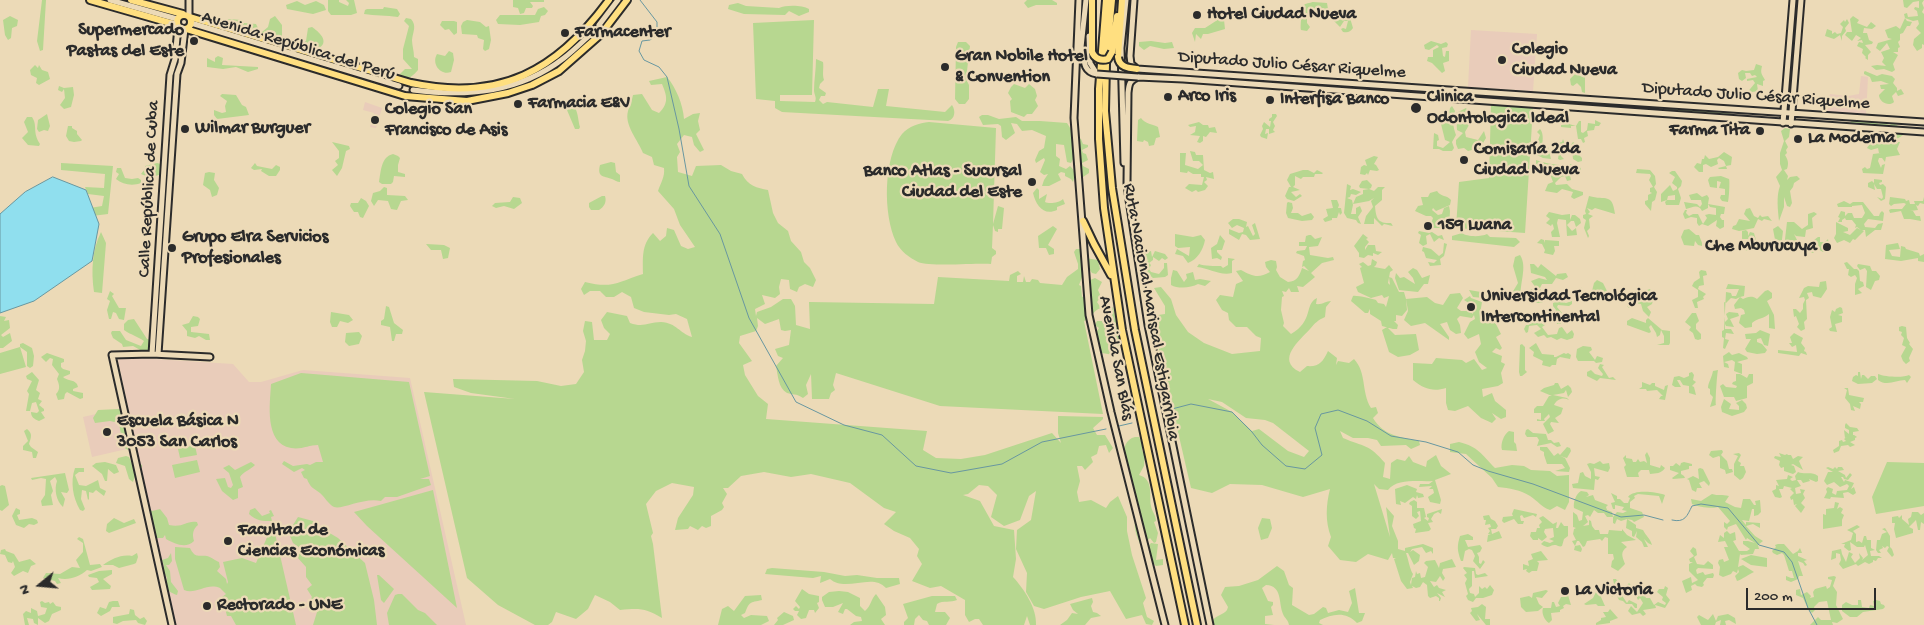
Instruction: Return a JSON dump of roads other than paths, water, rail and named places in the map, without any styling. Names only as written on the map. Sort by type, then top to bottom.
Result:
[{"type":"highway","name":"Avenida República del Perú","points":[[90,0],[404,95],[467,101],[508,93],[532,85],[559,70],[600,35],[625,3]]},
{"type":"highway","name":"Avenida República del Perú","points":[[132,0],[408,82],[435,88],[478,88],[509,81],[541,67],[592,28],[609,0]]},
{"type":"highway","points":[[1092,0],[1090,14],[1092,52],[1094,56],[1103,60],[1115,54],[1122,0]]},
{"type":"highway","name":"Ruta Nacional Mariscal Estigarribia","points":[[1104,0],[1099,78],[1099,131],[1104,208],[1122,330],[1186,625]]},
{"type":"highway","name":"Ruta Nacional Mariscal Estigarribia","points":[[1112,0],[1106,64],[1105,111],[1112,188],[1135,330],[1197,625]]},
{"type":"highway","points":[[1118,0],[1115,54],[1118,61],[1124,67],[1137,73]]},
{"type":"highway","points":[[181,26],[187,17]]},
{"type":"highway","points":[[181,26],[187,17]]},
{"type":"highway","points":[[592,28],[602,30],[600,35],[594,37],[592,28]]},
{"type":"highway","points":[[408,82],[414,90],[410,95],[404,95],[399,86],[408,82]]},
{"type":"highway","points":[[1083,220],[1094,244],[1114,278]]},
{"type":"street","points":[[110,0],[181,26]]},
{"type":"street","points":[[189,0],[190,7],[187,17],[399,86]]},
{"type":"street","points":[[414,90],[435,93],[478,93],[512,85],[563,59],[617,0]]},
{"type":"street","name":"Avenida San Blás","points":[[1079,0],[1074,118],[1089,315],[1113,421],[1165,625]]},
{"type":"street","points":[[1076,73],[1082,43],[1086,0]]},
{"type":"street","points":[[1126,0],[1121,87],[1123,147],[1127,184],[1150,334],[1210,625]]},
{"type":"street","points":[[1134,0],[1130,56],[1131,64],[1137,73]]},
{"type":"street","points":[[1784,123],[1793,0]]},
{"type":"street","points":[[1791,124],[1801,0]]},
{"type":"street","points":[[1090,14],[1090,63],[1097,74]]},
{"type":"street","name":"Calle República de Cuba","points":[[155,354],[177,74],[181,63],[181,26]]},
{"type":"street","points":[[1082,43],[1086,69],[1089,72],[1097,74],[1137,73]]},
{"type":"street","points":[[1127,184],[1128,86],[1137,73]]},
{"type":"street","name":"Diputado Julio César Riquelme","points":[[1137,73],[1924,122]]},
{"type":"street","name":"Diputado Julio César Riquelme","points":[[1137,73],[1791,124],[1924,132]]},
{"type":"street","points":[[172,625],[112,355],[155,354],[210,357]]},
{"type":"water","points":[[53,177],[86,190],[99,224],[92,261],[34,301],[0,313],[0,214],[25,192]]},
{"type":"waterway","points":[[640,0],[657,22],[657,35],[650,40],[642,41],[639,51],[644,60],[659,67],[667,77],[689,186],[720,234],[749,318],[796,402],[844,425],[882,435],[916,466],[951,473],[1002,464],[1042,442],[1106,429]]},
{"type":"waterway","points":[[1172,409],[1191,404],[1232,412],[1262,445],[1286,466],[1305,469],[1322,455],[1315,428],[1321,414],[1338,410],[1367,421],[1391,436],[1426,442],[1458,452],[1473,465],[1488,471],[1533,484],[1621,517],[1644,515],[1663,520]]},
{"type":"waterway","points":[[1119,426],[1132,423]]},
{"type":"waterway","points":[[1672,520],[1683,520],[1692,506],[1701,504],[1728,508],[1759,545],[1784,552],[1792,562],[1808,608],[1817,625]]},
{"type":"place","name":"Hotel Ciudad Nueva","points":[[1197,15]]},
{"type":"place","name":"Farmacenter","points":[[565,33]]},
{"type":"place","name":"Supermercado Pastas del Este","points":[[194,41]]},
{"type":"place","name":"Colegio Ciudad Nueva","points":[[1502,60]]},
{"type":"place","name":"Gran Nobile Hotel & Convention","points":[[945,67]]},
{"type":"place","name":"Arco Iris","points":[[1168,97]]},
{"type":"place","name":"Interfisa Banco","points":[[1270,100]]},
{"type":"place","name":"Farmacia E&V","points":[[518,104]]},
{"type":"place","name":"Clinica Odontologica Ideal","points":[[1416,108]]},
{"type":"place","name":"Colegio San Francisco de Asis","points":[[375,120]]},
{"type":"place","name":"Wilmar Burguer","points":[[185,129]]},
{"type":"place","name":"Farma Tita","points":[[1760,131]]},
{"type":"place","name":"La Moderna","points":[[1798,139]]},
{"type":"place","name":"Comisaría 2da Ciudad Nueva","points":[[1464,160]]},
{"type":"place","name":"Banco Atlas - Sucursal Ciudad del Este","points":[[1032,182]]},
{"type":"place","name":"159 Luana","points":[[1428,226]]},
{"type":"place","name":"Che Mburucuya","points":[[1827,247]]},
{"type":"place","name":"Grupo Elra Servicios Profesionales","points":[[172,248]]},
{"type":"place","name":"Universidad Tecnológica Intercontinental","points":[[1471,307]]},
{"type":"place","name":"Escuela Básica N 3053 San Carlos","points":[[107,432]]},
{"type":"place","name":"Facultad de Ciencias Económicas","points":[[228,541]]},
{"type":"place","name":"La Victoria","points":[[1565,591]]},
{"type":"place","name":"Rectorado - UNE","points":[[207,606]]}]
